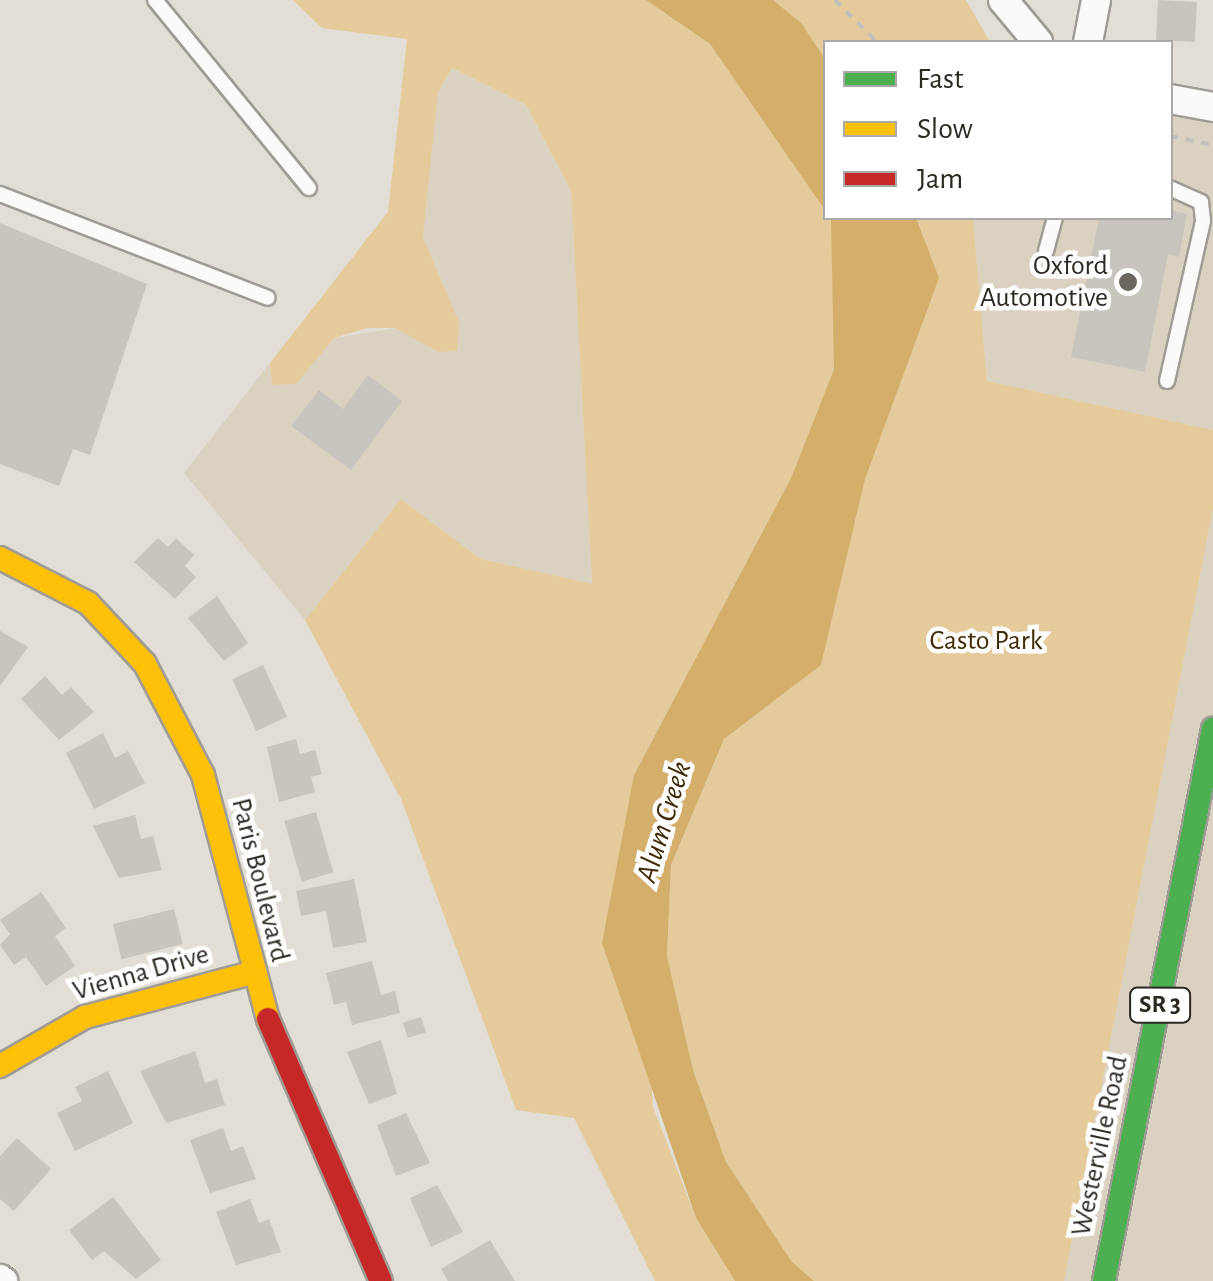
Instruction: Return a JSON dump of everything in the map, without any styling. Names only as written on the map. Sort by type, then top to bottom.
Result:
[{"type":"street","points":[[1003,0],[1036,40]]},
{"type":"street","points":[[1088,40],[1096,0]]},
{"type":"street","points":[[1173,99],[1213,107]]},
{"type":"street","name":"Paris Boulevard","points":[[0,558],[88,603],[146,664],[203,775],[251,973],[293,1090],[381,1281]]},
{"type":"street","name":"Westerville Road","points":[[1104,1281],[1192,880],[1213,728]]},
{"type":"street","name":"Vienna Drive","points":[[4,1054],[85,1017],[251,973]]},
{"type":"lane","points":[[155,0],[308,188]]},
{"type":"lane","points":[[1167,380],[1202,221],[1201,202],[1173,189]]},
{"type":"lane","points":[[0,194],[268,298]]},
{"type":"lane","points":[[1046,251],[1054,220]]},
{"type":"path","points":[[835,0],[875,40]]},
{"type":"path","points":[[1173,137],[1213,145]]},
{"type":"shaded area","points":[[452,68],[526,105],[571,191],[592,585],[481,559],[401,499],[305,620],[184,473],[270,363],[272,385],[295,384],[334,338],[397,328],[438,351],[459,322],[423,237],[438,92]]},
{"type":"shaded area","points":[[1173,98],[1213,106],[1213,430],[987,381],[973,220],[1173,220]]},
{"type":"shaded area","points":[[1213,508],[1213,1281],[1064,1281]]},
{"type":"green space","points":[[293,0],[646,0],[710,44],[823,205],[823,220],[834,221],[834,369],[791,478],[634,775],[653,1107],[696,1218],[735,1281],[655,1281],[574,1118],[516,1110],[401,799],[305,620],[401,499],[481,559],[592,584],[571,191],[526,105],[452,68],[438,92],[423,237],[459,322],[457,351],[438,352],[396,328],[367,328],[334,338],[296,384],[272,385],[270,363],[388,212],[407,39],[322,28]]},
{"type":"green space","points":[[663,0],[966,0],[989,40],[823,40],[823,107]]},
{"type":"green space","name":"Casto Park","points":[[884,220],[973,220],[987,381],[1213,430],[1213,508],[1064,1281],[814,1281],[792,1262],[726,1162],[693,1070],[667,956],[671,865],[724,739],[796,684],[856,519]]},
{"type":"water","points":[[646,0],[773,0],[801,23],[823,56],[823,207],[710,44]]},
{"type":"water","name":"Alum Creek","points":[[831,220],[917,220],[939,278],[865,479],[821,665],[724,739],[671,865],[667,956],[693,1070],[726,1162],[792,1262],[814,1281],[735,1281],[696,1218],[602,943],[634,775],[791,478],[834,369]]},
{"type":"building","points":[[1158,0],[1197,2],[1195,42],[1157,40]]},
{"type":"building","points":[[1173,211],[1187,214],[1179,257],[1168,254],[1145,372],[1071,357],[1099,220],[1173,220]]},
{"type":"building","points":[[0,223],[147,284],[90,455],[73,449],[59,486],[0,464]]},
{"type":"building","points":[[368,375],[402,401],[351,470],[291,426],[319,390],[343,409]]},
{"type":"building","points":[[158,538],[168,547],[176,538],[194,555],[185,566],[196,577],[175,599],[134,562]]},
{"type":"building","points":[[217,596],[248,643],[224,661],[188,618]]},
{"type":"building","points":[[0,631],[28,647],[0,686]]},
{"type":"building","points":[[263,665],[287,717],[256,731],[232,679]]},
{"type":"building","points":[[45,676],[62,695],[71,687],[94,712],[59,740],[21,699]]},
{"type":"building","points":[[103,733],[115,758],[128,751],[145,783],[94,809],[66,753]]},
{"type":"building","points":[[296,739],[300,754],[315,750],[322,774],[311,777],[315,792],[279,802],[267,747]]},
{"type":"building","points":[[316,812],[333,873],[302,882],[284,821]]},
{"type":"building","points":[[135,815],[141,839],[153,836],[162,870],[119,878],[93,826]]},
{"type":"building","points":[[354,879],[367,942],[333,948],[326,911],[301,916],[296,891]]},
{"type":"building","points":[[41,892],[66,928],[55,936],[75,966],[46,986],[26,957],[14,965],[0,945],[10,934],[0,920]]},
{"type":"building","points":[[174,909],[183,944],[122,959],[113,924]]},
{"type":"building","points":[[372,961],[381,995],[395,991],[400,1013],[352,1025],[346,1002],[334,1005],[326,973]]},
{"type":"building","points":[[421,1017],[426,1032],[408,1038],[403,1023]]},
{"type":"building","points":[[381,1040],[397,1094],[369,1104],[347,1052]]},
{"type":"building","points":[[195,1051],[205,1083],[217,1079],[225,1105],[166,1123],[140,1071]]},
{"type":"building","points":[[108,1071],[133,1123],[75,1151],[57,1113],[82,1101],[75,1087]]},
{"type":"building","points":[[406,1113],[430,1163],[396,1176],[377,1125]]},
{"type":"building","points":[[223,1128],[231,1151],[243,1146],[256,1179],[210,1193],[190,1140]]},
{"type":"building","points":[[17,1138],[51,1169],[14,1211],[0,1199],[0,1156]]},
{"type":"building","points":[[437,1185],[463,1232],[431,1247],[410,1198]]},
{"type":"building","points":[[113,1197],[161,1260],[136,1279],[104,1251],[92,1260],[69,1230]]},
{"type":"building","points":[[250,1199],[259,1223],[269,1219],[281,1252],[236,1265],[216,1212]]},
{"type":"building","points":[[490,1240],[515,1281],[448,1281],[441,1269]]},
{"type":"traffic: fast","points":[[1104,1281],[1213,729]]},
{"type":"traffic: slow","points":[[0,558],[88,603],[145,664],[203,775],[268,1019]]},
{"type":"traffic: slow","points":[[0,1066],[85,1017],[251,973]]},
{"type":"traffic: jam","points":[[268,1019],[381,1281]]},
{"type":"place","name":"Oxford Automotive","points":[[1128,282]]}]
